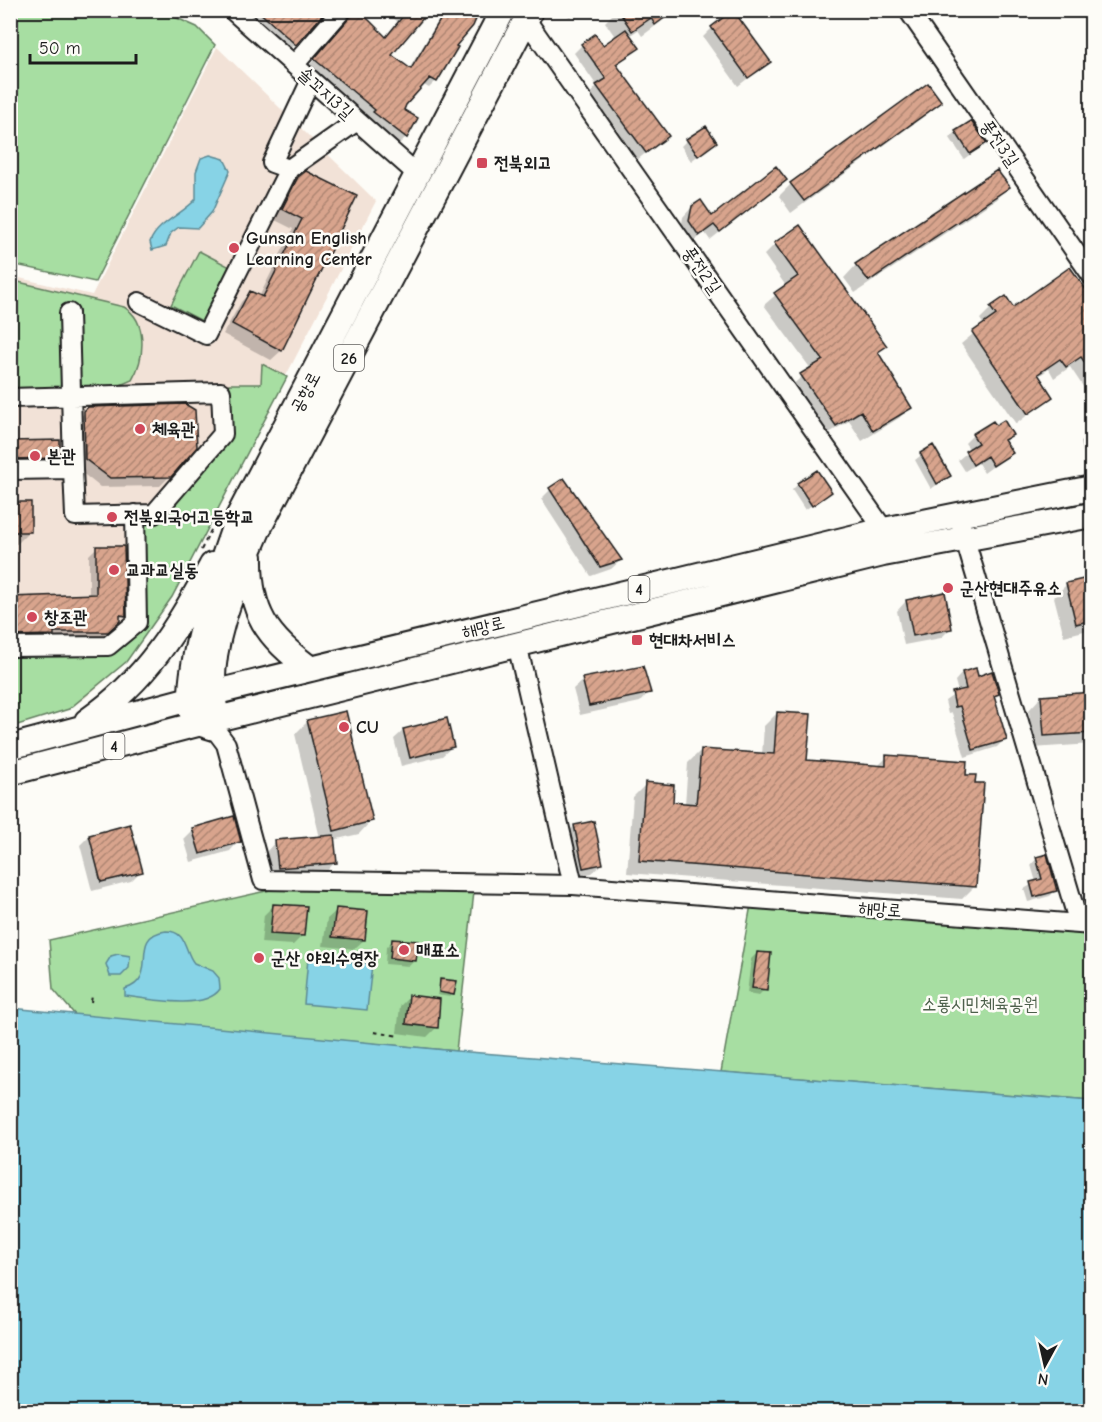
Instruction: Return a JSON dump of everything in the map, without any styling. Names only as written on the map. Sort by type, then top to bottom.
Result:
[{"type":"main road","name":"공항로","points":[[217,719],[201,696],[196,655],[218,573],[226,522],[417,174],[503,10]]},
{"type":"main road","name":"공항로","points":[[194,725],[235,582],[250,548],[525,14]]},
{"type":"main road","name":"해망로","points":[[10,747],[201,696],[884,530],[957,513],[1092,488]]},
{"type":"main road","name":"해망로","points":[[10,773],[217,719],[883,554],[1092,515]]},
{"type":"main road","name":"26","points":[[73,731],[113,703],[141,676],[164,646],[226,522]]},
{"type":"main road","points":[[250,548],[253,600],[261,618],[278,644],[310,669]]},
{"type":"street","points":[[294,65],[342,10]]},
{"type":"street","name":"풍전3길","points":[[908,10],[1092,276]]},
{"type":"street","name":"솔꼬지3길","points":[[233,12],[417,174]]},
{"type":"street","name":"풍전2길","points":[[525,14],[884,530]]},
{"type":"street","points":[[289,169],[272,162],[311,80]]},
{"type":"street","points":[[139,302],[206,335],[289,169],[357,121]]},
{"type":"street","points":[[10,398],[72,397],[221,392],[223,434],[154,514],[75,516],[72,397],[69,313]]},
{"type":"street","points":[[10,470],[74,469]]},
{"type":"street","name":"해망로","points":[[228,752],[263,880],[573,885],[1085,925],[957,513]]},
{"type":"street","points":[[10,646],[108,646],[137,622],[135,514]]},
{"type":"street","name":"해망로","points":[[517,644],[573,885]]},
{"type":"street","points":[[228,752],[231,736],[239,724],[261,708]]},
{"type":"street","points":[[194,725],[218,732],[228,752]]},
{"type":"path","points":[[199,553],[226,522]]},
{"type":"path","points":[[91,1002],[92,996]]},
{"type":"path","points":[[374,1032],[399,1036]]},
{"type":"shaded area","name":"전북외국어고등학교","points":[[217,47],[376,201],[172,597],[126,662],[85,698],[69,709],[11,727],[11,276],[92,295]]},
{"type":"green space","points":[[11,10],[161,11],[197,27],[215,45],[95,282],[11,264]]},
{"type":"green space","points":[[199,251],[232,268],[204,322],[171,305]]},
{"type":"green space","points":[[10,280],[124,307],[132,313],[141,330],[142,351],[132,380],[111,389],[11,394]]},
{"type":"green space","points":[[262,364],[287,377],[172,597],[126,662],[69,709],[11,727],[11,651],[108,651],[142,623],[140,519],[231,434],[229,384],[261,384]]},
{"type":"green space","name":"군산 야외수영장","points":[[284,887],[474,892],[456,1051],[76,1016],[53,989],[49,940]]},
{"type":"green space","name":"소룡시민체육공원","points":[[752,899],[1091,925],[1091,1101],[721,1072]]},
{"type":"water","points":[[210,155],[224,159],[230,171],[212,212],[198,228],[179,227],[171,233],[166,246],[152,250],[150,242],[159,229],[196,199],[196,172],[201,158]]},
{"type":"water","points":[[166,931],[178,934],[194,963],[213,971],[219,978],[220,989],[213,996],[190,1002],[176,1002],[125,996],[125,989],[136,984],[141,976],[148,941],[154,934]]},
{"type":"water","points":[[118,954],[130,956],[129,968],[121,976],[110,976],[106,964],[111,956]]},
{"type":"water","points":[[308,958],[372,964],[367,1010],[304,1004]]},
{"type":"water","points":[[11,1008],[456,1051],[1091,1101],[1091,1411],[11,1411]]},
{"type":"building","points":[[257,10],[327,10],[296,45]]},
{"type":"building","points":[[353,10],[359,10],[386,37],[408,10],[430,10],[392,55],[411,69],[446,10],[480,10],[473,26],[456,46],[458,47],[437,82],[430,78],[406,105],[404,110],[418,118],[407,138],[373,112],[375,110],[314,59],[350,17]]},
{"type":"building","points":[[618,10],[675,10],[655,25],[651,18],[632,31]]},
{"type":"building","points":[[733,10],[771,62],[748,78],[711,27]]},
{"type":"building","points":[[626,29],[640,48],[616,64],[669,136],[646,153],[596,85],[606,79],[581,44],[595,34],[603,45]]},
{"type":"building","points":[[928,83],[942,102],[804,201],[790,183]]},
{"type":"building","points":[[971,121],[987,143],[970,154],[955,131]]},
{"type":"building","points":[[706,126],[717,142],[698,156],[686,139]]},
{"type":"building","points":[[776,166],[787,180],[720,232],[714,225],[699,236],[689,221],[692,206],[701,200],[712,216]]},
{"type":"building","points":[[997,170],[1010,187],[869,281],[855,264]]},
{"type":"building","points":[[306,171],[357,196],[282,351],[232,324],[250,291],[263,297],[302,219],[282,209],[298,177]]},
{"type":"building","points":[[800,225],[887,346],[878,352],[912,408],[873,431],[861,411],[836,426],[800,374],[823,360],[774,293],[798,276],[774,243]]},
{"type":"building","points":[[1070,267],[1092,298],[1092,373],[1081,357],[1066,367],[1060,359],[1038,374],[1053,397],[1028,414],[972,332],[996,315],[990,307],[1006,296],[1013,307]]},
{"type":"building","name":"체육관","points":[[185,404],[195,410],[197,447],[171,477],[110,478],[85,459],[84,411],[88,407]]},
{"type":"building","points":[[1004,420],[1013,435],[1004,440],[1013,453],[993,466],[987,456],[973,465],[965,451],[978,443],[972,434],[993,421],[996,425]]},
{"type":"building","name":"본관","points":[[60,440],[60,458],[10,459],[10,441]]},
{"type":"building","points":[[933,445],[951,476],[937,484],[920,453]]},
{"type":"building","points":[[817,470],[832,492],[812,506],[797,483]]},
{"type":"building","points":[[564,478],[622,560],[600,567],[549,488]]},
{"type":"building","points":[[10,502],[31,502],[31,532],[10,532]]},
{"type":"building","name":"교과교실동","points":[[96,546],[124,546],[126,616],[120,615],[120,621],[108,632],[54,632],[54,635],[10,636],[10,597],[96,594]]},
{"type":"building","points":[[1092,577],[1092,620],[1076,624],[1066,583]]},
{"type":"building","points":[[945,592],[952,629],[913,636],[906,600]]},
{"type":"building","points":[[643,666],[651,693],[589,706],[582,678]]},
{"type":"building","points":[[976,668],[978,676],[992,671],[999,694],[994,696],[1007,740],[973,750],[960,706],[955,707],[952,692],[966,689],[962,672]]},
{"type":"building","points":[[1092,692],[1092,733],[1044,736],[1041,696]]},
{"type":"building","points":[[346,711],[373,821],[334,831],[307,720]]},
{"type":"building","points":[[777,712],[811,714],[807,760],[886,766],[886,755],[967,761],[966,775],[976,775],[975,783],[984,783],[976,887],[639,861],[645,782],[674,785],[673,802],[696,804],[701,749],[774,754]]},
{"type":"building","points":[[447,718],[454,747],[410,758],[403,729]]},
{"type":"building","points":[[234,816],[241,842],[200,854],[192,828]]},
{"type":"building","points":[[594,821],[603,864],[583,868],[574,825]]},
{"type":"building","points":[[130,824],[143,872],[101,882],[89,835]]},
{"type":"building","points":[[334,835],[337,863],[278,868],[275,840]]},
{"type":"building","points":[[1047,854],[1057,891],[1034,897],[1030,882],[1042,879],[1036,857]]},
{"type":"building","points":[[273,904],[307,906],[304,936],[270,934]]},
{"type":"building","points":[[336,908],[368,911],[365,940],[332,937]]},
{"type":"building","name":"매표소","points":[[392,939],[419,941],[416,961],[390,958]]},
{"type":"building","points":[[757,952],[771,953],[767,990],[752,988]]},
{"type":"building","points":[[440,979],[457,981],[454,995],[439,992]]},
{"type":"building","points":[[409,995],[440,999],[438,1028],[406,1024]]},
{"type":"place","name":"전북외고","points":[[482,163]]},
{"type":"place","name":"Gunsan English Learning Center","points":[[234,248]]},
{"type":"place","name":"체육관","points":[[140,429]]},
{"type":"place","name":"본관","points":[[35,456]]},
{"type":"place","name":"전북외국어고등학교","points":[[112,517]]},
{"type":"place","name":"교과교실동","points":[[114,570]]},
{"type":"place","name":"군산현대주유소","points":[[948,588]]},
{"type":"place","name":"창조관","points":[[32,617]]},
{"type":"place","name":"현대차서비스","points":[[637,640]]},
{"type":"place","name":"CU","points":[[344,727]]},
{"type":"place","name":"매표소","points":[[404,950]]},
{"type":"place","name":"군산 야외수영장","points":[[259,958]]}]
